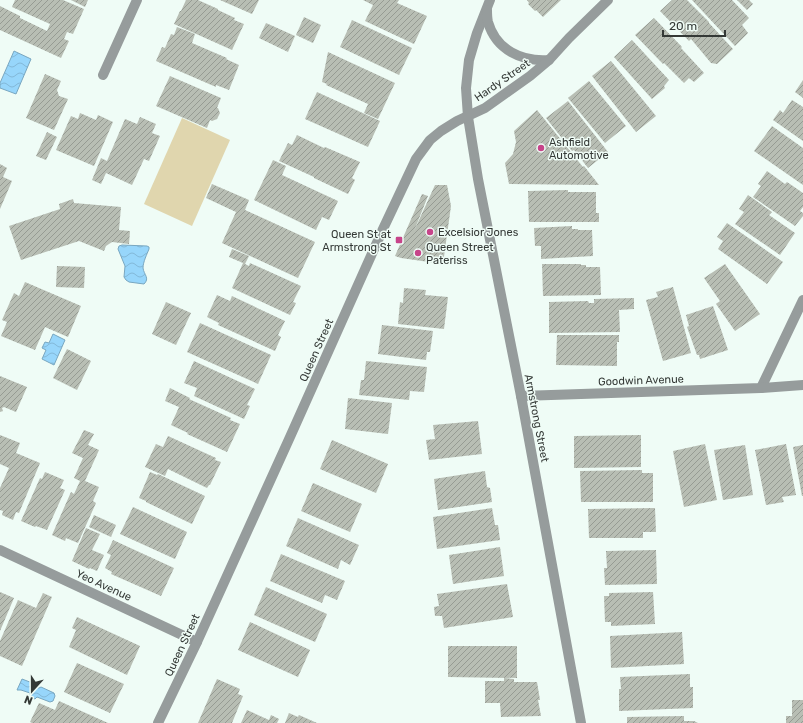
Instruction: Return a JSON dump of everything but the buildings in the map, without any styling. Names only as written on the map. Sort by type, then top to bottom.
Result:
[{"type":"street","points":[[103,75],[137,0]]},
{"type":"street","name":"Hardy Street","points":[[468,117],[485,108],[530,76],[549,60],[608,0]]},
{"type":"street","points":[[468,117],[466,88],[470,60],[477,33],[489,4]]},
{"type":"street","name":"Hardy Street","points":[[489,4],[488,21],[492,33],[499,43],[509,51],[528,60],[549,60]]},
{"type":"street","name":"Armstrong Street","points":[[468,117],[478,179],[521,396],[581,723]]},
{"type":"street","name":"Queen Street","points":[[158,723],[197,642],[382,229],[416,158],[430,140],[441,131],[468,117]]},
{"type":"street","points":[[761,388],[803,300]]},
{"type":"street","name":"Goodwin Avenue","points":[[521,396],[761,388],[803,385]]},
{"type":"street","name":"Yeo Avenue","points":[[0,550],[197,642]]},
{"type":"shaded area","points":[[182,118],[230,140],[192,226],[144,204]]},
{"type":"water","points":[[14,51],[31,59],[16,94],[0,88],[0,83]]},
{"type":"water","points":[[119,246],[149,247],[143,266],[147,278],[144,284],[129,282],[124,277],[125,266],[118,249]]},
{"type":"water","points":[[53,334],[65,340],[54,365],[42,359],[46,350],[42,348],[45,342],[49,343]]},
{"type":"water","points":[[22,679],[35,684],[35,687],[41,687],[54,693],[55,696],[53,701],[50,702],[37,697],[35,699],[30,697],[30,693],[17,690]]},
{"type":"place","name":"Ashfield Automotive","points":[[541,148]]},
{"type":"place","name":"Excelsior Jones","points":[[430,232]]},
{"type":"place","name":"Queen St at Armstrong St","points":[[399,240]]},
{"type":"place","name":"Queen Street Pateriss","points":[[418,253]]}]
